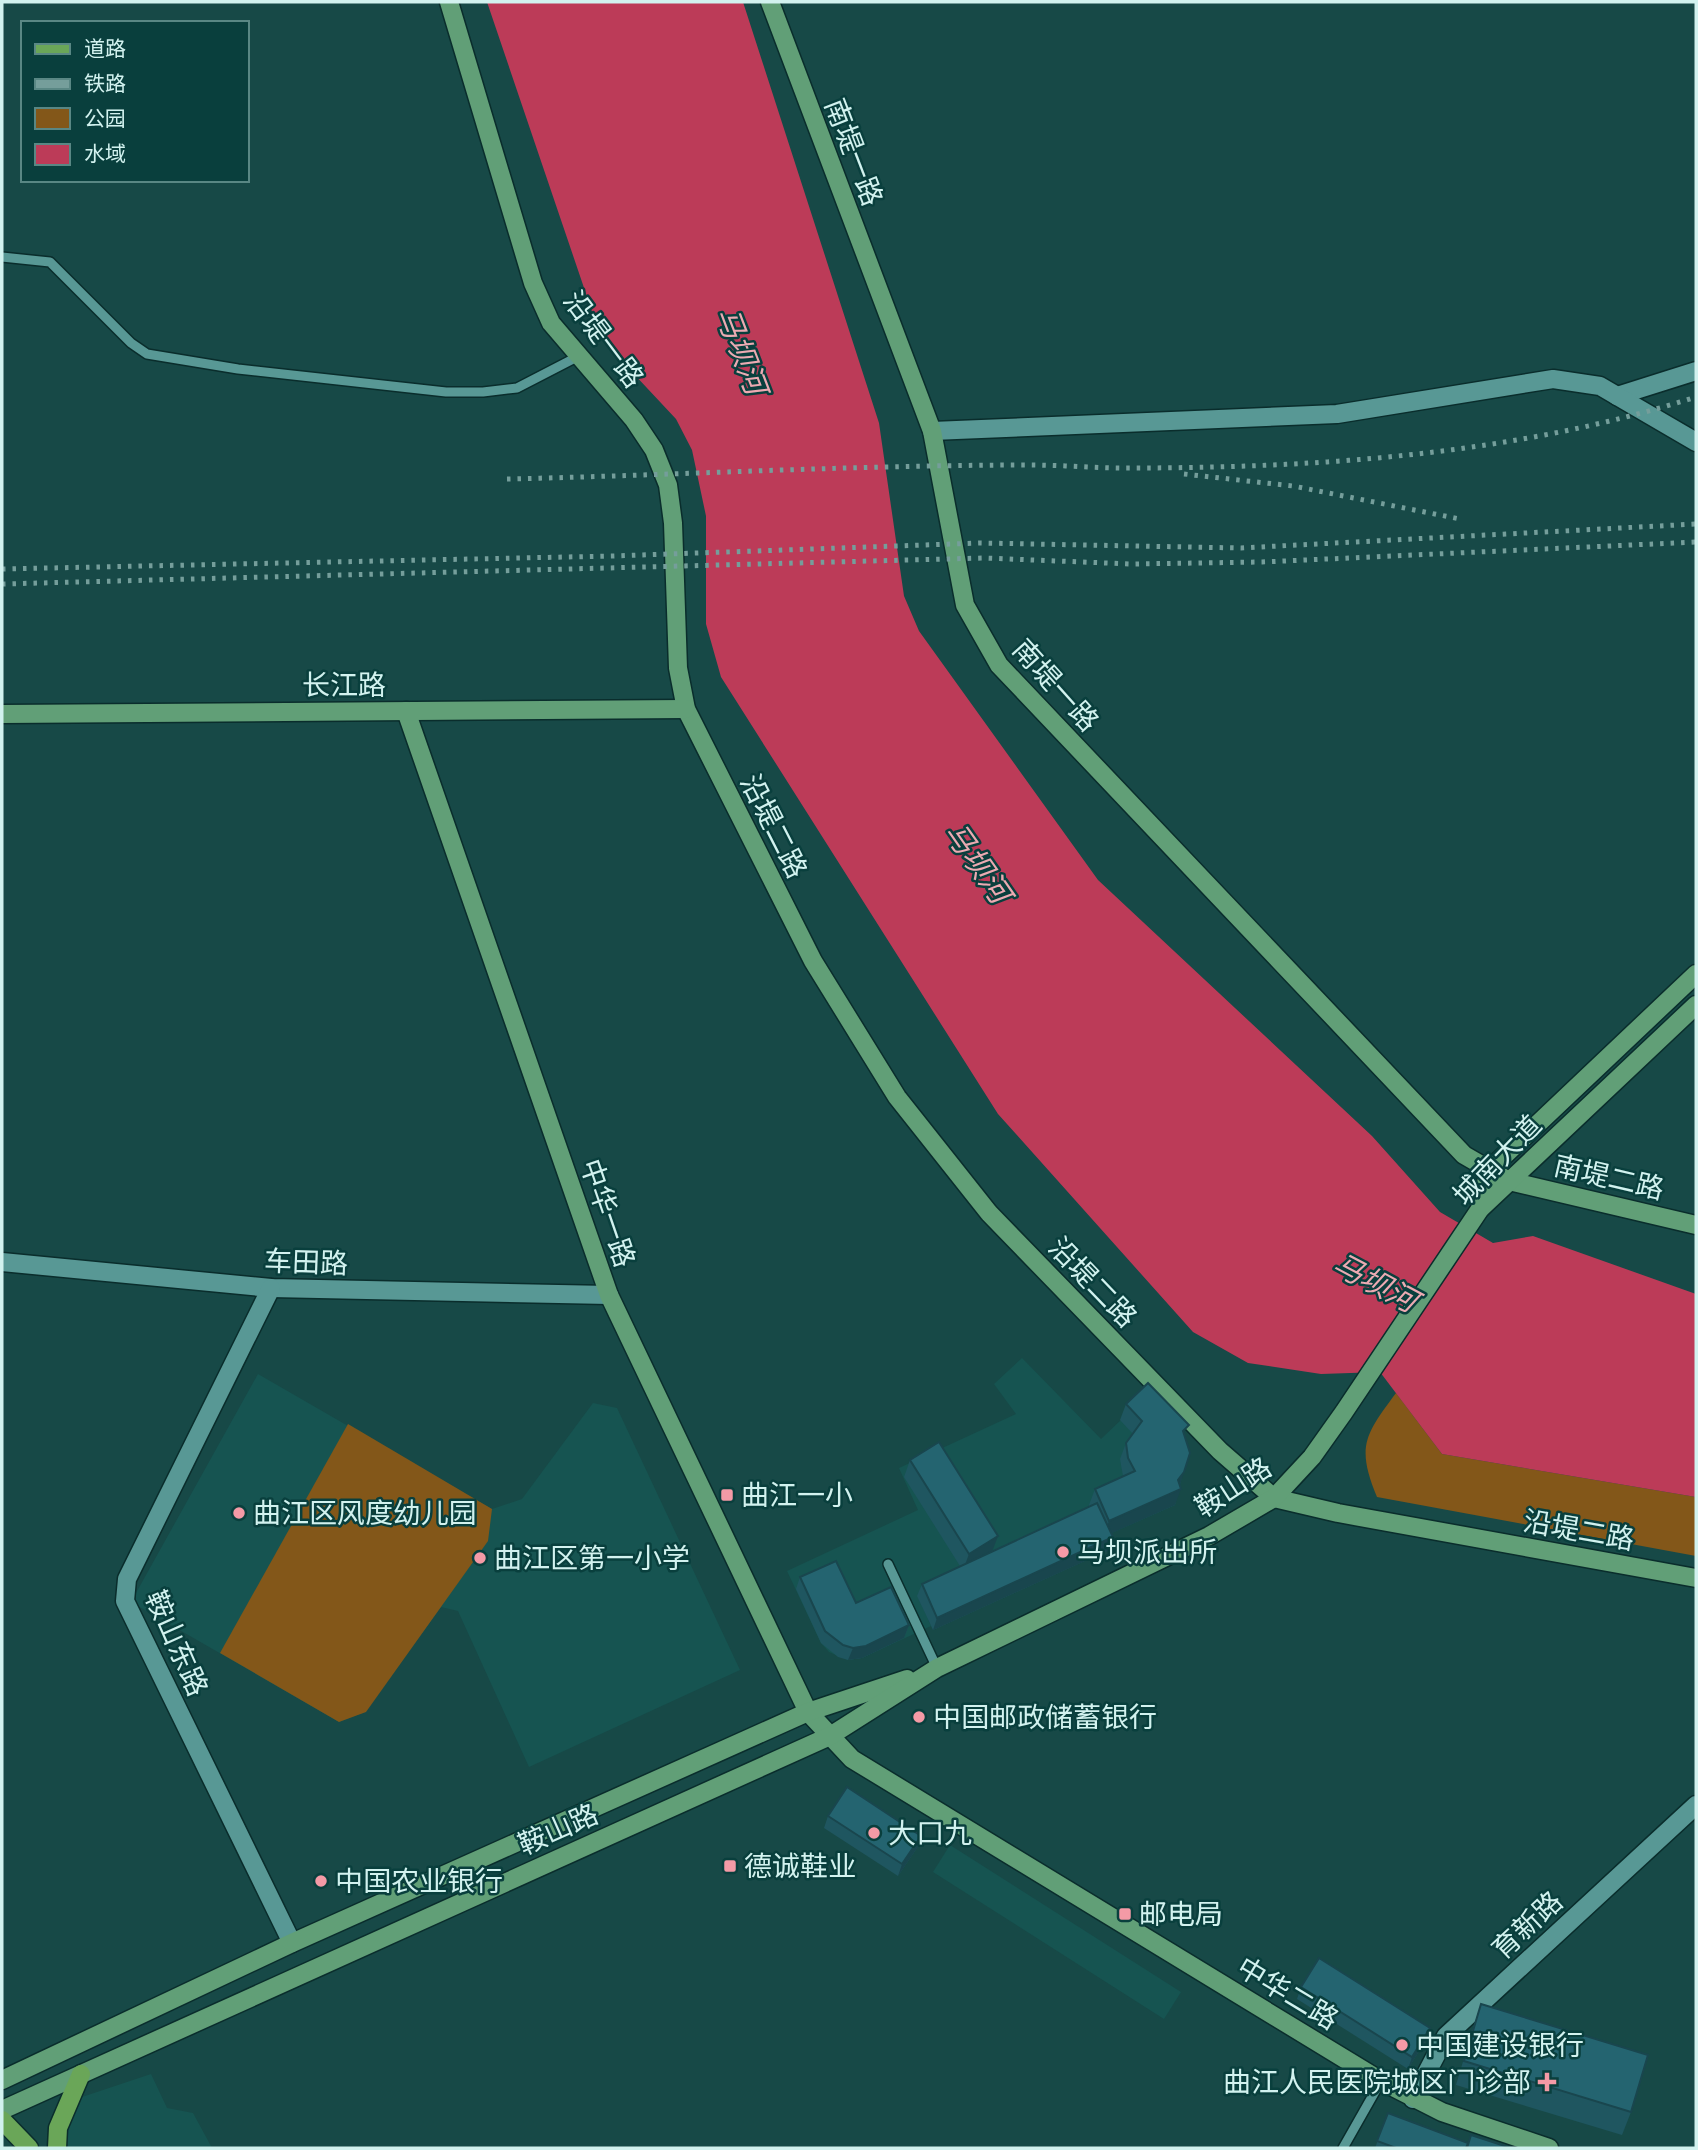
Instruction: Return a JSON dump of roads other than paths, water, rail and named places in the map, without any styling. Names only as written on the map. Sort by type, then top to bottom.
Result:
[{"type":"main road","name":"沿堤一路","points":[[449,2],[533,283],[551,323],[577,357],[634,420],[654,450],[668,485],[673,523],[678,668],[686,709]]},
{"type":"main road","name":"南堤一路","points":[[770,2],[932,431],[965,605],[999,666],[1464,1154],[1509,1181]]},
{"type":"main road","name":"长江路","points":[[2,714],[686,709]]},
{"type":"main road","name":"沿堤二路","points":[[686,709],[813,961],[897,1097],[989,1213],[1220,1451],[1274,1498],[1352,1516],[1696,1578]]},
{"type":"main road","name":"中华一路","points":[[406,711],[609,1295],[808,1713]]},
{"type":"main road","points":[[1480,1209],[1489,1170],[1696,974]]},
{"type":"main road","name":"城南大道","points":[[1344,1412],[1480,1209],[1696,1005]]},
{"type":"main road","name":"南堤二路","points":[[1509,1181],[1696,1224]]},
{"type":"main road","name":"鞍山路","points":[[2,2110],[830,1736],[937,1668],[1209,1536],[1274,1498],[1312,1457],[1344,1412]]},
{"type":"main road","name":"鞍山路","points":[[2,2080],[292,1943],[808,1713],[937,1668]]},
{"type":"main road","name":"中华二路","points":[[808,1713],[852,1759],[1381,2081],[1413,2099],[1488,2129],[1549,2148]]},
{"type":"main road","points":[[57,2148],[58,2128],[81,2074]]},
{"type":"main road","points":[[2,2120],[29,2148]]},
{"type":"street","points":[[1617,396],[1696,371]]},
{"type":"street","points":[[932,431],[1337,414],[1553,379],[1600,386],[1696,442]]},
{"type":"street","name":"车田路","points":[[2,1262],[271,1288],[609,1295]]},
{"type":"street","name":"鞍山东路","points":[[271,1288],[127,1579],[125,1591],[128,1610],[292,1943]]},
{"type":"street","name":"育新路","points":[[1413,2099],[1446,2036],[1696,1805]]},
{"type":"lane","points":[[2,257],[50,262],[131,342],[148,354],[252,370],[446,392],[517,388],[577,357]]},
{"type":"lane","points":[[888,1564],[937,1668]]},
{"type":"lane","points":[[1343,2148],[1381,2081]]},
{"type":"water","name":"马坝河","points":[[487,2],[743,2],[879,423],[904,596],[919,631],[1098,880],[1372,1136],[1440,1212],[1493,1243],[1533,1236],[1696,1294],[1696,1497],[1442,1454],[1380,1372],[1321,1374],[1248,1363],[1193,1332],[998,1114],[721,677],[706,624],[706,516],[692,450],[676,419],[618,357],[599,332]]},
{"type":"railway","points":[[507,479],[899,467],[1198,467],[1342,461],[1486,445],[1557,433],[1696,397]]},
{"type":"railway","points":[[1184,474],[1293,486],[1460,519]]},
{"type":"railway","points":[[2,569],[613,556],[981,543],[1241,548],[1696,524]]},
{"type":"railway","points":[[2,584],[984,558],[1131,564],[1262,562],[1696,542]]},
{"type":"place","name":"曲江一小","points":[[727,1495]]},
{"type":"place","name":"曲江区风度幼儿园","points":[[239,1513]]},
{"type":"place","name":"马坝派出所","points":[[1063,1552]]},
{"type":"place","name":"曲江区第一小学","points":[[480,1558]]},
{"type":"place","name":"中国邮政储蓄银行","points":[[919,1717]]},
{"type":"place","name":"大口九","points":[[874,1833]]},
{"type":"place","name":"德诚鞋业","points":[[730,1866]]},
{"type":"place","name":"中国农业银行","points":[[321,1881]]},
{"type":"place","name":"邮电局","points":[[1125,1914]]},
{"type":"place","name":"中国建设银行","points":[[1402,2045]]},
{"type":"place","name":"曲江人民医院城区门诊部","points":[[1547,2082]]}]
